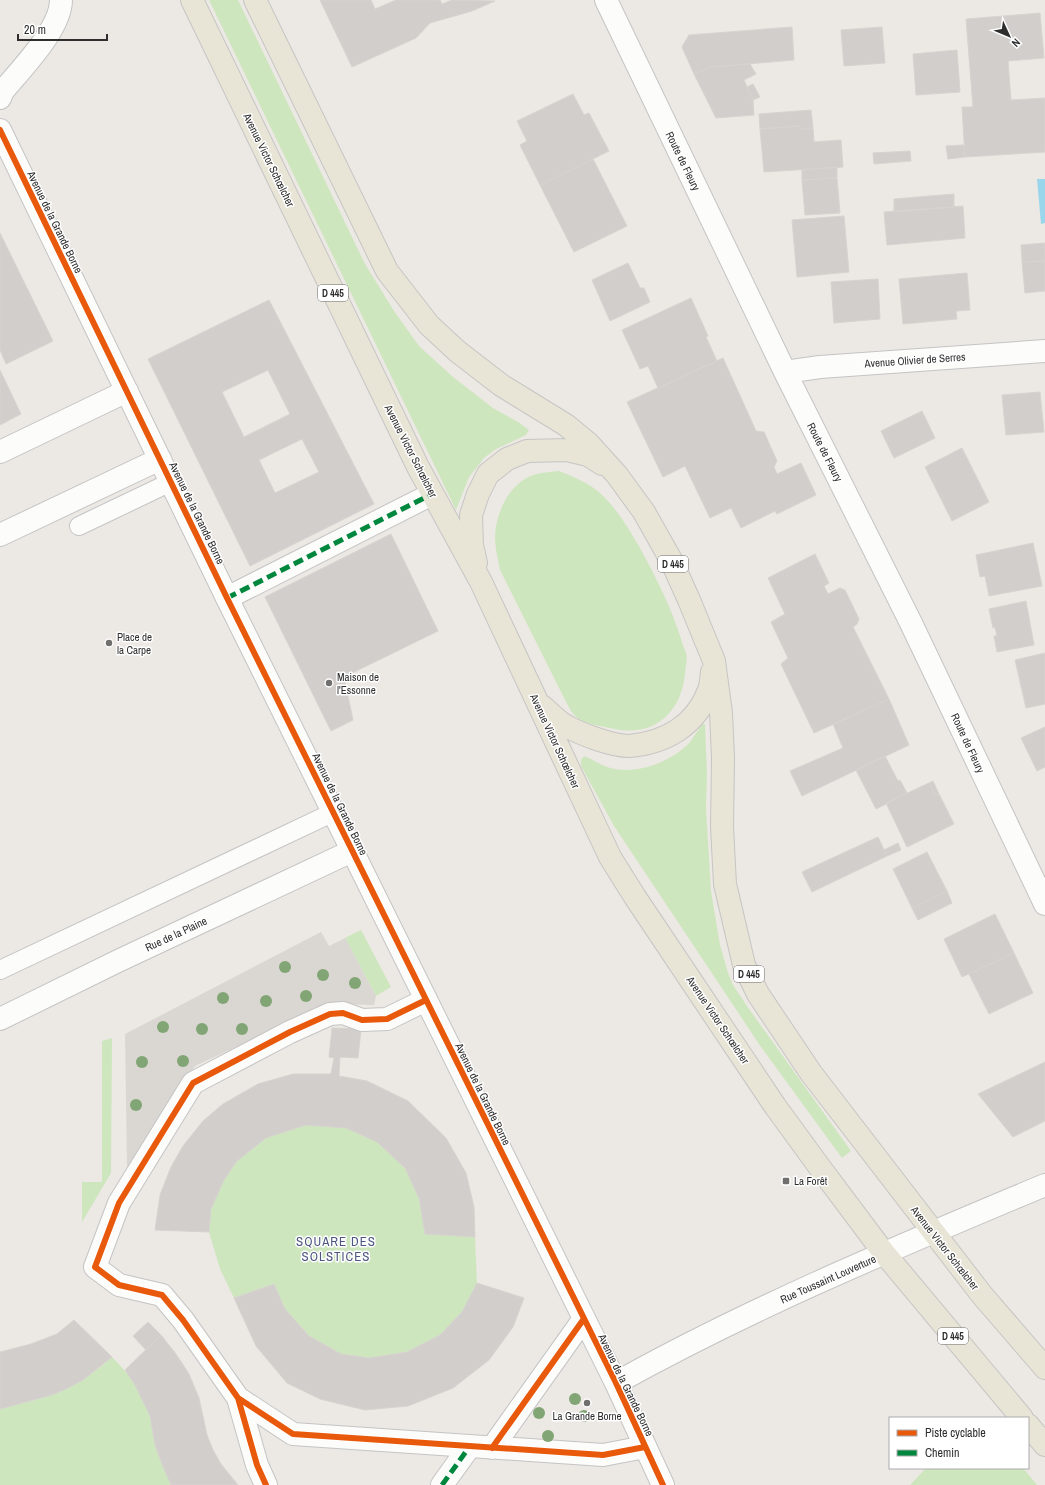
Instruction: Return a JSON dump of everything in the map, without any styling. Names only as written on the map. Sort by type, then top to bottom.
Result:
[{"type":"main road","name":"Avenue Victor Schœlcher","points":[[192,0],[432,494],[481,582],[614,864],[775,1106],[818,1166],[884,1253],[1021,1417]]},
{"type":"main road","name":"Avenue Victor Schœlcher","points":[[255,0],[380,257],[392,277],[429,325],[457,351],[501,385],[566,425],[590,444],[617,475],[644,512],[671,560],[714,661],[721,714],[723,758],[722,827],[725,884],[744,965],[758,994],[811,1074],[982,1295],[1045,1368]]},
{"type":"main road","points":[[481,582],[472,545],[471,515],[478,494],[488,474],[507,458],[527,451],[567,450],[588,455],[617,475]]},
{"type":"main road","points":[[537,701],[567,727],[599,740],[628,746],[660,740],[681,729],[698,711],[709,689],[714,661]]},
{"type":"main road","points":[[1029,1426],[1045,1445]]},
{"type":"street","points":[[0,98],[3,91],[47,37],[61,9],[61,0]]},
{"type":"street","name":"Route de Fleury","points":[[606,0],[785,372],[910,620],[1045,904]]},
{"type":"street","name":"Avenue de la Grande Borne","points":[[0,130],[227,598],[334,812],[583,1320],[616,1383],[663,1485]]},
{"type":"street","name":"Avenue Olivier de Serres","points":[[785,372],[820,367],[1045,351]]},
{"type":"street","points":[[0,452],[127,391]]},
{"type":"street","points":[[0,535],[160,459]]},
{"type":"street","points":[[227,598],[432,494]]},
{"type":"street","name":"Rue de la Plaine","points":[[0,1019],[125,958],[352,851]]},
{"type":"street","points":[[266,1485],[257,1465],[238,1398],[183,1320],[162,1295],[119,1285],[95,1267],[119,1203],[193,1083],[290,1032],[330,1014],[343,1013],[362,1020],[387,1019],[426,1000]]},
{"type":"street","name":"Rue Toussaint Louverture","points":[[616,1383],[681,1347],[798,1291],[932,1232],[1045,1185]]},
{"type":"street","points":[[492,1448],[583,1320]]},
{"type":"street","points":[[238,1398],[293,1434],[603,1455],[645,1447]]},
{"type":"street","points":[[442,1485],[470,1446]]},
{"type":"lane","points":[[78,526],[171,482]]},
{"type":"lane","points":[[0,970],[334,812]]},
{"type":"green space","points":[[209,0],[238,0],[365,264],[394,311],[419,346],[453,377],[493,408],[529,430],[526,435],[496,449],[485,457],[469,477],[456,510]]},
{"type":"green space","points":[[559,471],[586,483],[601,494],[632,534],[664,594],[687,655],[685,674],[678,700],[671,711],[663,719],[642,729],[629,731],[615,729],[588,723],[575,716],[565,700],[500,570],[495,536],[498,517],[507,498],[520,483],[528,477],[540,473]]},
{"type":"green space","points":[[703,724],[705,724],[707,775],[706,809],[711,891],[720,945],[728,973],[733,985],[749,1009],[851,1151],[842,1158],[761,1047],[614,826],[581,766],[581,760],[584,756],[607,767],[618,769],[629,770],[652,766],[673,756],[682,749],[690,742]]},
{"type":"green space","points":[[361,930],[391,987],[376,996],[345,938]]},
{"type":"green space","points":[[112,1038],[111,1173],[82,1222],[82,1182],[102,1182],[102,1041]]},
{"type":"green space","points":[[306,1125],[346,1128],[377,1142],[405,1168],[419,1198],[425,1234],[475,1237],[477,1283],[462,1312],[440,1335],[407,1352],[369,1358],[341,1354],[309,1336],[285,1309],[274,1284],[234,1298],[220,1269],[209,1232],[211,1209],[224,1180],[236,1162],[266,1138]]},
{"type":"green space","points":[[112,1357],[130,1377],[144,1400],[150,1417],[155,1445],[171,1485],[0,1485],[0,1409],[45,1397],[68,1388],[91,1374]]},
{"type":"green space","points":[[925,1469],[1024,1469],[1037,1485],[910,1485]]},
{"type":"shaded area","points":[[321,932],[329,946],[345,938],[376,996],[374,1005],[332,1004],[321,1007],[195,1066],[127,1167],[125,1034]]},
{"type":"water","points":[[1037,179],[1045,179],[1045,223],[1041,224]]},
{"type":"building","points":[[320,0],[371,0],[375,9],[396,0],[440,0],[442,4],[452,0],[495,1],[472,11],[430,23],[416,38],[352,67]]},
{"type":"building","points":[[1040,13],[1044,58],[1008,61],[1011,100],[1045,98],[1045,152],[965,157],[962,107],[973,107],[966,19]]},
{"type":"building","points":[[792,27],[794,60],[712,67],[694,74],[682,47],[689,35]]},
{"type":"building","points":[[882,27],[885,63],[844,66],[841,30]]},
{"type":"building","points":[[957,50],[960,92],[916,95],[913,54]]},
{"type":"building","points":[[750,64],[756,74],[744,80],[753,100],[754,115],[716,118],[694,74],[712,67]]},
{"type":"building","points":[[753,84],[760,97],[753,100],[747,87]]},
{"type":"building","points":[[573,94],[584,115],[589,113],[609,151],[540,185],[520,145],[527,141],[517,121]]},
{"type":"building","points":[[811,110],[813,128],[801,129],[799,126],[760,129],[759,114]]},
{"type":"building","points":[[799,126],[801,129],[813,128],[814,142],[841,140],[843,167],[764,172],[760,129]]},
{"type":"building","points":[[964,145],[965,157],[948,159],[946,146]]},
{"type":"building","points":[[910,151],[911,161],[874,164],[873,153]]},
{"type":"building","points":[[593,159],[627,226],[574,252],[540,185]]},
{"type":"building","points":[[837,167],[837,178],[802,180],[802,170]]},
{"type":"building","points":[[837,178],[840,213],[805,215],[802,180]]},
{"type":"building","points":[[954,194],[954,207],[894,212],[894,199]]},
{"type":"building","points":[[963,206],[965,238],[887,245],[884,212]]},
{"type":"building","points":[[844,216],[849,272],[797,277],[792,220]]},
{"type":"building","points":[[0,233],[53,341],[6,364],[0,350]]},
{"type":"building","points":[[1045,243],[1045,261],[1022,262],[1021,245]]},
{"type":"building","points":[[1045,261],[1045,291],[1025,293],[1022,262]]},
{"type":"building","points":[[628,263],[640,288],[644,288],[650,302],[610,321],[592,280]]},
{"type":"building","points":[[967,273],[970,310],[956,311],[957,319],[903,324],[899,279]]},
{"type":"building","points":[[878,279],[880,319],[834,323],[831,282]]},
{"type":"building","points":[[691,298],[708,336],[706,337],[717,361],[658,388],[648,366],[640,369],[622,330]]},
{"type":"building","points":[[269,300],[374,504],[250,566],[148,359]],"holes":[[[268,370],[290,414],[244,437],[222,392]],[[302,439],[319,472],[275,493],[259,460]]]},
{"type":"building","points":[[723,358],[756,431],[764,432],[777,461],[774,467],[777,474],[801,463],[816,495],[777,514],[775,511],[741,528],[731,508],[710,518],[685,466],[663,477],[627,402]]},
{"type":"building","points":[[0,370],[21,414],[0,425]]},
{"type":"building","points":[[1040,392],[1044,432],[1006,435],[1002,395]]},
{"type":"building","points":[[922,411],[935,438],[894,458],[881,431]]},
{"type":"building","points":[[962,448],[989,502],[952,521],[925,467]]},
{"type":"building","points":[[391,534],[438,631],[344,677],[353,720],[331,731],[265,597]]},
{"type":"building","points":[[1033,543],[1042,586],[989,596],[985,576],[980,577],[976,555]]},
{"type":"building","points":[[815,554],[829,583],[824,586],[828,594],[840,588],[845,590],[859,619],[857,624],[853,627],[889,699],[814,733],[781,664],[788,658],[771,622],[785,614],[768,578]]},
{"type":"building","points":[[1026,601],[1034,645],[997,652],[994,636],[997,636],[995,627],[993,628],[989,609]]},
{"type":"building","points":[[1045,653],[1045,704],[1026,708],[1015,660]]},
{"type":"building","points":[[889,699],[909,745],[802,796],[790,771],[843,748],[833,724]]},
{"type":"building","points":[[1045,727],[1045,767],[1037,771],[1021,738]]},
{"type":"building","points":[[885,756],[898,781],[900,780],[907,793],[876,809],[856,770]]},
{"type":"building","points":[[933,781],[939,794],[935,796],[929,783]]},
{"type":"building","points":[[929,783],[935,796],[939,794],[954,824],[907,847],[886,803]]},
{"type":"building","points":[[878,837],[887,856],[812,892],[802,872]]},
{"type":"building","points":[[898,843],[901,850],[887,856],[884,850]]},
{"type":"building","points":[[927,852],[947,891],[912,908],[893,869]]},
{"type":"building","points":[[947,891],[952,903],[918,920],[912,908]]},
{"type":"building","points":[[995,914],[1014,953],[962,977],[944,939]]},
{"type":"building","points":[[1014,953],[1033,993],[989,1014],[969,974]]},
{"type":"building","points":[[332,1028],[361,1029],[358,1058],[340,1057],[339,1076],[367,1081],[408,1101],[446,1138],[466,1173],[474,1207],[475,1237],[425,1234],[419,1198],[405,1168],[377,1142],[346,1128],[306,1125],[266,1138],[236,1162],[224,1180],[211,1209],[209,1232],[155,1230],[160,1195],[171,1167],[183,1146],[203,1121],[223,1104],[258,1084],[293,1074],[331,1074],[334,1058],[329,1057]]},
{"type":"building","points":[[1045,1062],[1045,1121],[1013,1137],[978,1094]]},
{"type":"building","points":[[477,1283],[524,1298],[513,1327],[489,1360],[453,1388],[408,1406],[365,1410],[320,1399],[287,1383],[256,1346],[234,1298],[274,1284],[285,1309],[309,1336],[341,1354],[369,1358],[407,1352],[440,1335],[462,1312]]},
{"type":"building","points":[[74,1320],[112,1357],[83,1380],[66,1389],[52,1395],[0,1409],[0,1352],[31,1344],[57,1334]]},
{"type":"building","points":[[148,1322],[161,1335],[146,1350],[133,1336]]},
{"type":"building","points":[[161,1335],[189,1374],[199,1398],[207,1435],[213,1450],[221,1464],[238,1485],[171,1485],[155,1445],[150,1416],[135,1385],[125,1370]]},
{"type":"marked path","points":[[227,598],[432,494]]},
{"type":"marked path","points":[[442,1485],[470,1446]]},
{"type":"cycle path","points":[[0,130],[227,598],[616,1383],[663,1485]]},
{"type":"cycle path","points":[[426,1000],[387,1019],[362,1020],[343,1013],[330,1014],[290,1032],[193,1083],[119,1203],[95,1267],[119,1285],[162,1295],[183,1320],[238,1398],[293,1434],[603,1455],[645,1447]]},
{"type":"cycle path","points":[[492,1448],[583,1320]]},
{"type":"cycle path","points":[[238,1398],[257,1465],[266,1485]]},
{"type":"place","name":"Place de la Carpe","points":[[109,643]]},
{"type":"place","name":"Maison de l'Essonne","points":[[329,683]]},
{"type":"place","name":"La Forêt","points":[[786,1181]]},
{"type":"place","name":"La Grande Borne","points":[[587,1403]]},
{"type":"district","name":"SQUARE DES SOLSTICES","points":[[336,1248]]}]
